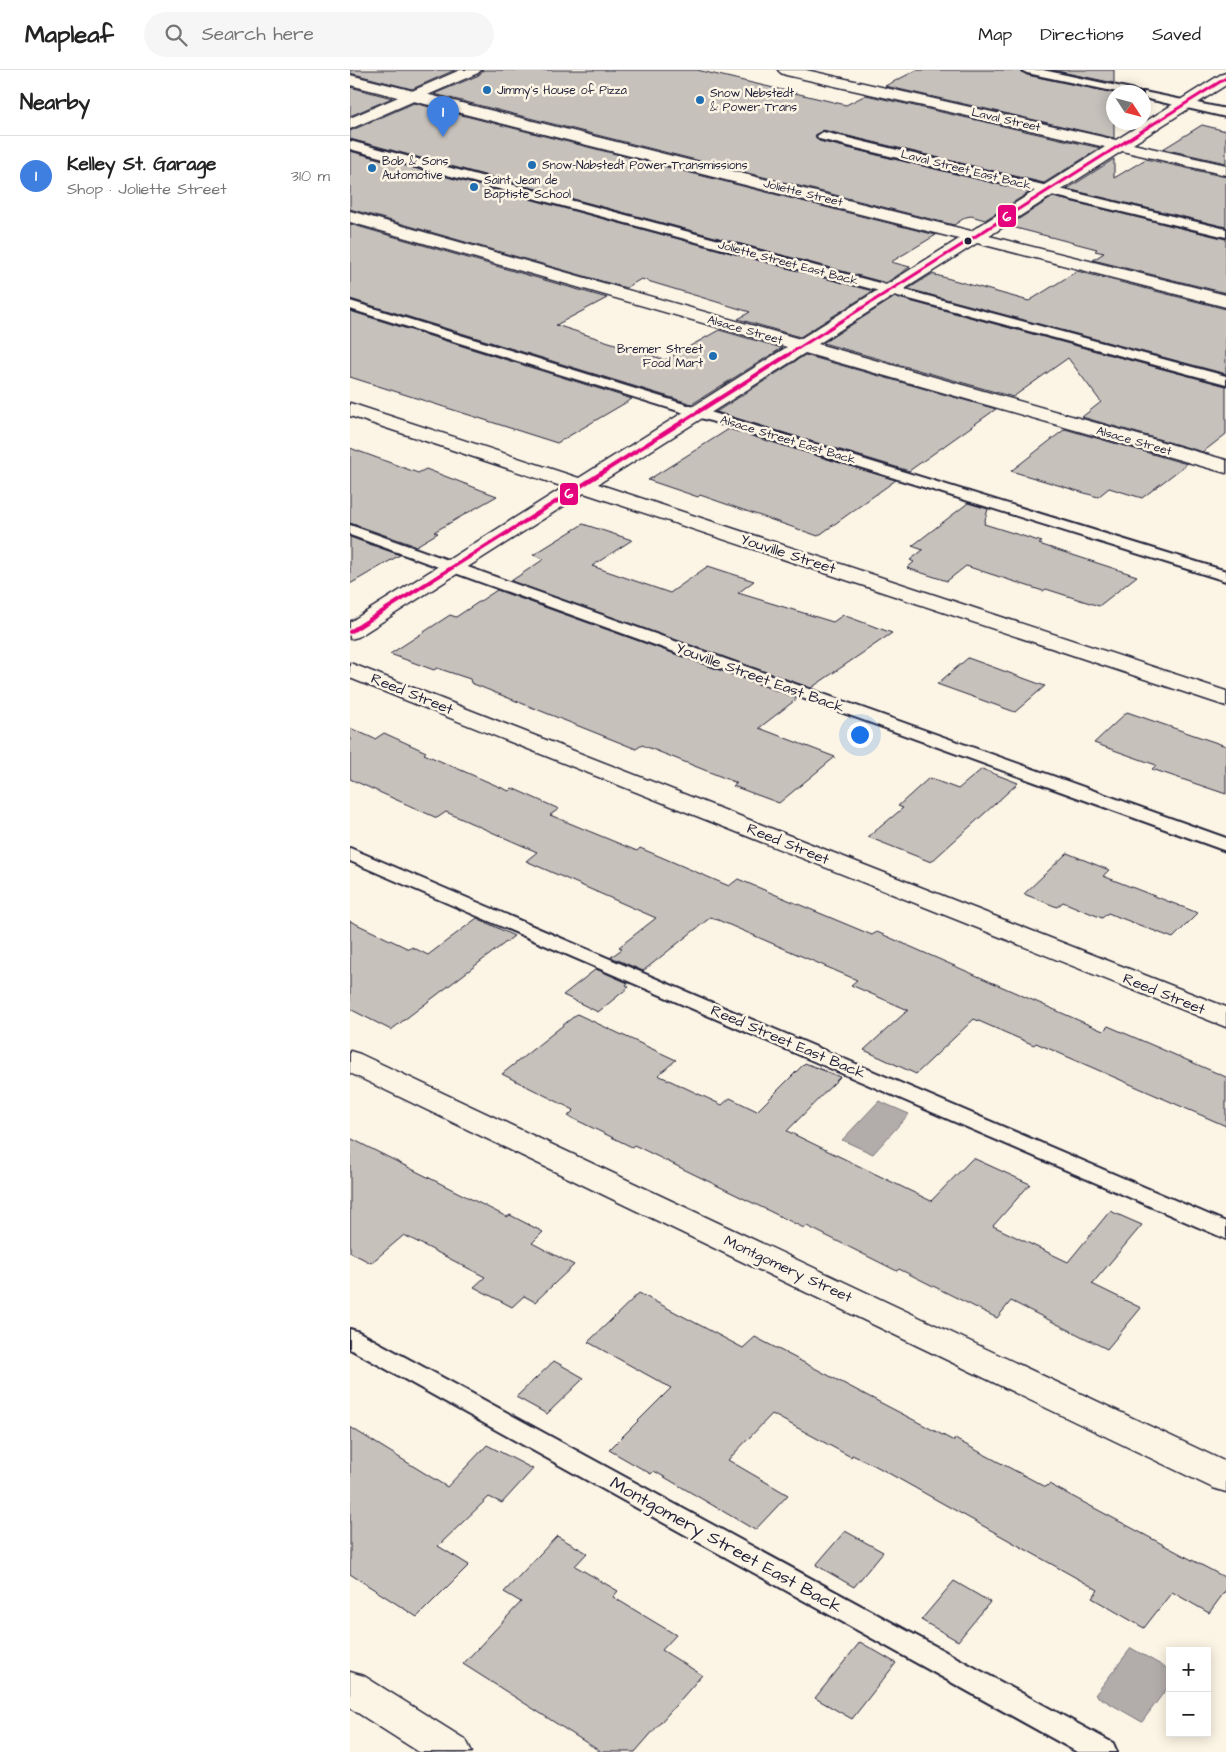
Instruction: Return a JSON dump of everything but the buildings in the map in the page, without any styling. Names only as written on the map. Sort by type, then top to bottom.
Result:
[{"type":"street","points":[[350,124],[474,70]]},
{"type":"street","name":"Laval Street","points":[[786,70],[1226,170]]},
{"type":"street","points":[[350,632],[1226,78]]},
{"type":"street","name":"Joliette Street","points":[[350,80],[1226,301]]},
{"type":"street","name":"Alsace Street","points":[[350,216],[1226,467]]},
{"type":"street","name":"Youville Street","points":[[350,409],[1226,699]]},
{"type":"street","name":"Reed Street","points":[[350,670],[1226,1018]]},
{"type":"street","name":"Montgomery Street","points":[[350,1061],[1226,1478]]},
{"type":"street","points":[[350,1688],[452,1752]]},
{"type":"lane","points":[[1027,70],[1106,87]]},
{"type":"lane","points":[[1151,97],[1226,113]]},
{"type":"lane","name":"Laval Street East Back","points":[[823,136],[1226,233]]},
{"type":"lane","name":"Joliette Street East Back","points":[[350,145],[1226,380]]},
{"type":"lane","name":"Alsace Street East Back","points":[[350,305],[1226,576]]},
{"type":"lane","name":"Youville Street East Back","points":[[350,530],[1226,846]]},
{"type":"lane","name":"Reed Street East Back","points":[[350,854],[1226,1231]]},
{"type":"lane","name":"Montgomery Street East Back","points":[[350,1338],[1103,1752]]},
{"type":"shaded area","points":[[879,1101],[909,1114],[873,1154],[842,1140]]},
{"type":"shaded area","points":[[1131,1648],[1166,1668],[1166,1689],[1142,1722],[1095,1695]]},
{"type":"transit line","name":"6","points":[[350,632],[1226,78]]},
{"type":"place","name":"Jimmy's House of Pizza","points":[[487,90]]},
{"type":"place","name":"Snow Nebstedt & Power Trans","points":[[700,100]]},
{"type":"place","name":"Kelley St. Garage","points":[[443,137]]},
{"type":"place","name":"Snow-Nabstedt Power Transmissions","points":[[532,165]]},
{"type":"place","name":"Bob & Sons Automotive","points":[[372,168]]},
{"type":"place","name":"Saint Jean de Baptiste School","points":[[474,187]]},
{"type":"place","name":"Bremer Street Food Mart","points":[[713,356]]}]
